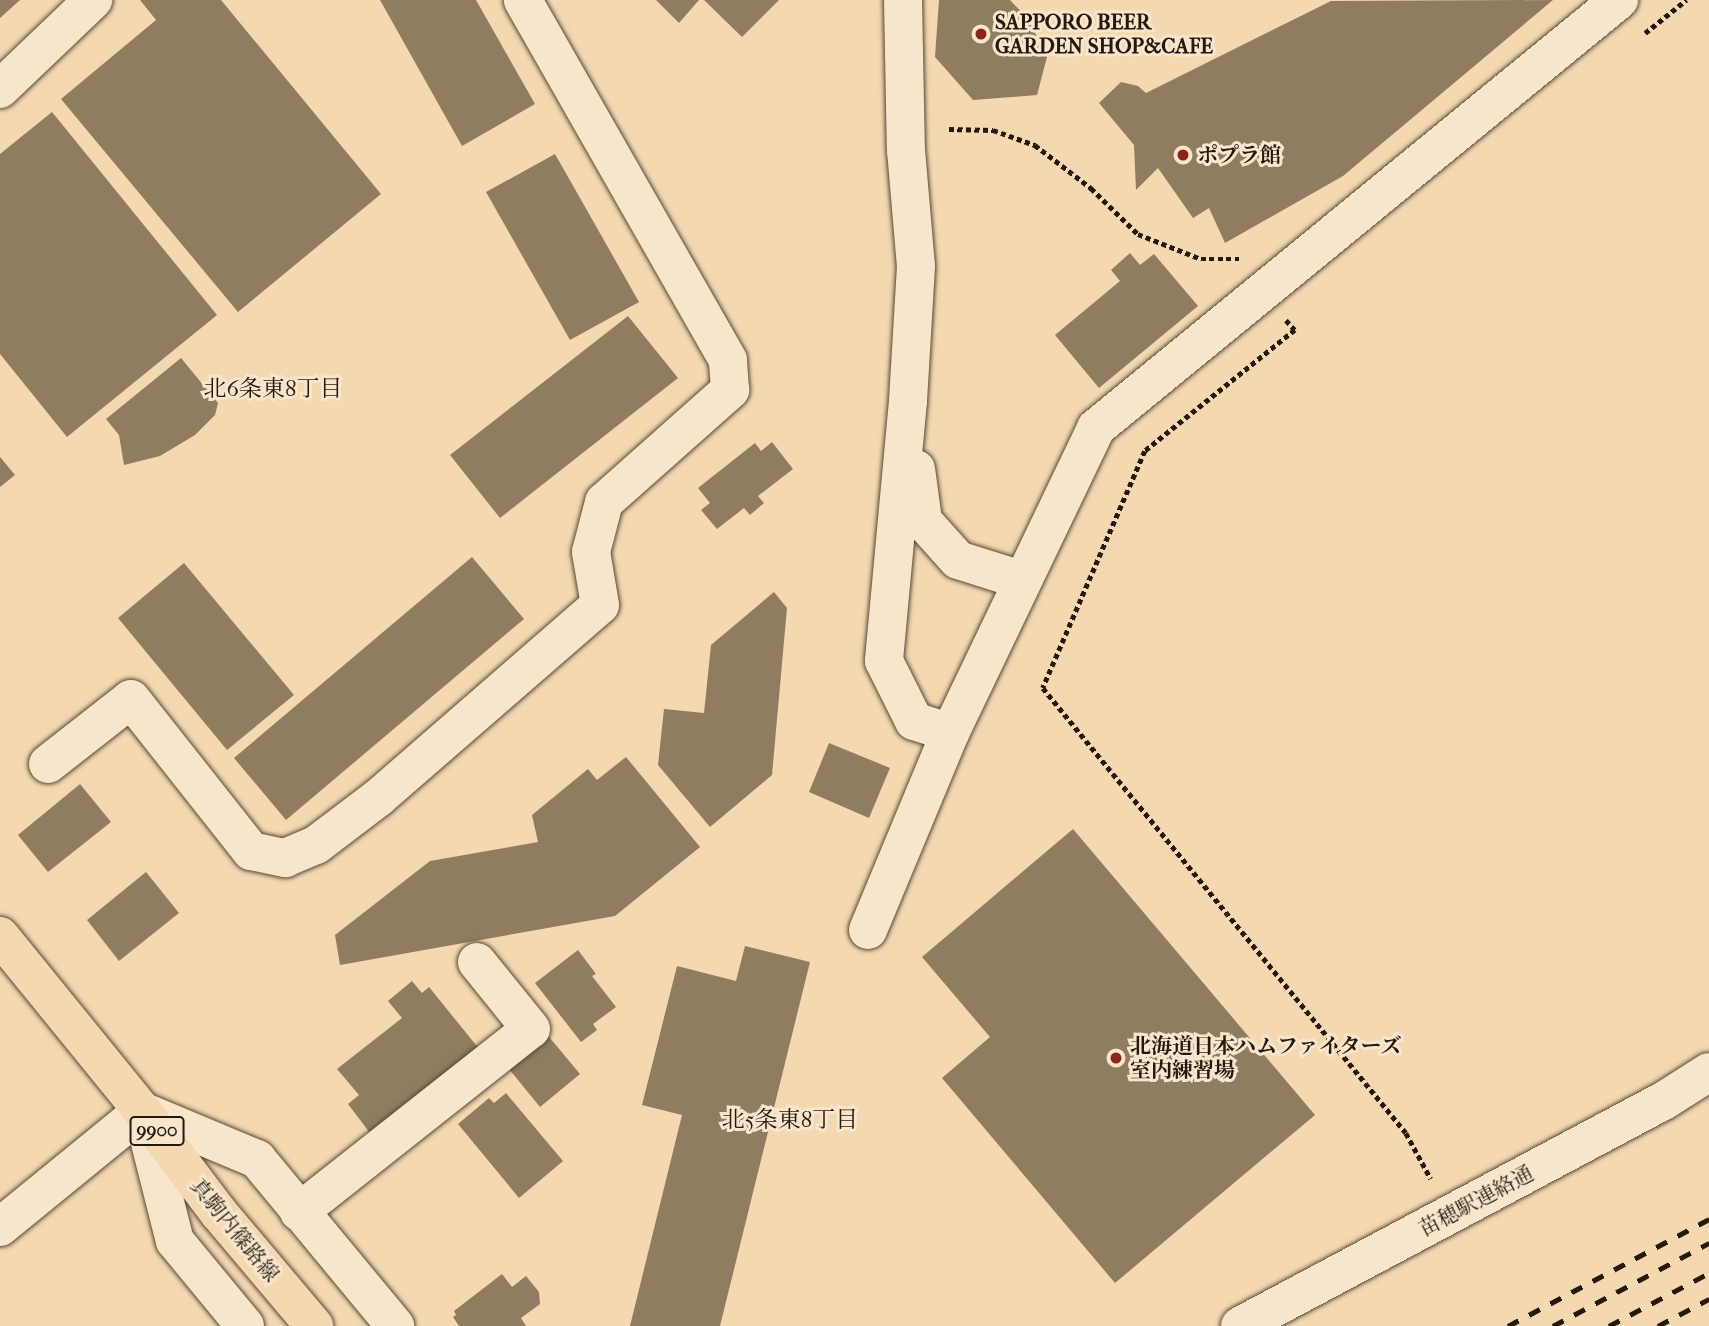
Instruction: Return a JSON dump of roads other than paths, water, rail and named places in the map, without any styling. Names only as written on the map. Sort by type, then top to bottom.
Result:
[{"type":"main road","name":"真駒内篠路線","points":[[0,936],[142,1111],[219,1213],[314,1326]]},
{"type":"street","points":[[0,89],[93,0]]},
{"type":"street","points":[[48,764],[131,699],[251,850],[285,858],[316,845],[378,798],[600,605],[591,552],[604,502],[730,390],[728,360],[523,0]]},
{"type":"street","points":[[902,0],[906,150],[916,266],[908,401],[884,662],[914,721],[950,733]]},
{"type":"street","points":[[868,930],[950,733],[1096,428],[1619,0]]},
{"type":"street","points":[[908,401],[923,522],[958,560],[1021,580]]},
{"type":"street","points":[[299,1212],[531,1029],[477,962]]},
{"type":"street","name":"苗穂駅連絡通","points":[[1240,1326],[1665,1101],[1709,1072]]},
{"type":"street","points":[[142,1111],[257,1160],[395,1326]]},
{"type":"street","points":[[0,1227],[142,1111]]},
{"type":"street","points":[[142,1111],[175,1241],[245,1326]]},
{"type":"railway","points":[[1508,1326],[1709,1219]]},
{"type":"railway","points":[[1553,1326],[1709,1243]]},
{"type":"railway","points":[[1609,1326],[1709,1273]]},
{"type":"railway","points":[[1658,1326],[1709,1299]]},
{"type":"place","name":"SAPPORO BEER GARDEN SHOP&CAFE","points":[[981,34]]},
{"type":"place","name":"ポプラ館","points":[[1183,155]]},
{"type":"place","name":"北海道日本ハムファイターズ 室内練習場","points":[[1116,1058]]},
{"type":"district","name":"北6条東8丁目","points":[[273,389]]},
{"type":"district","name":"北5条東8丁目","points":[[790,1120]]}]
